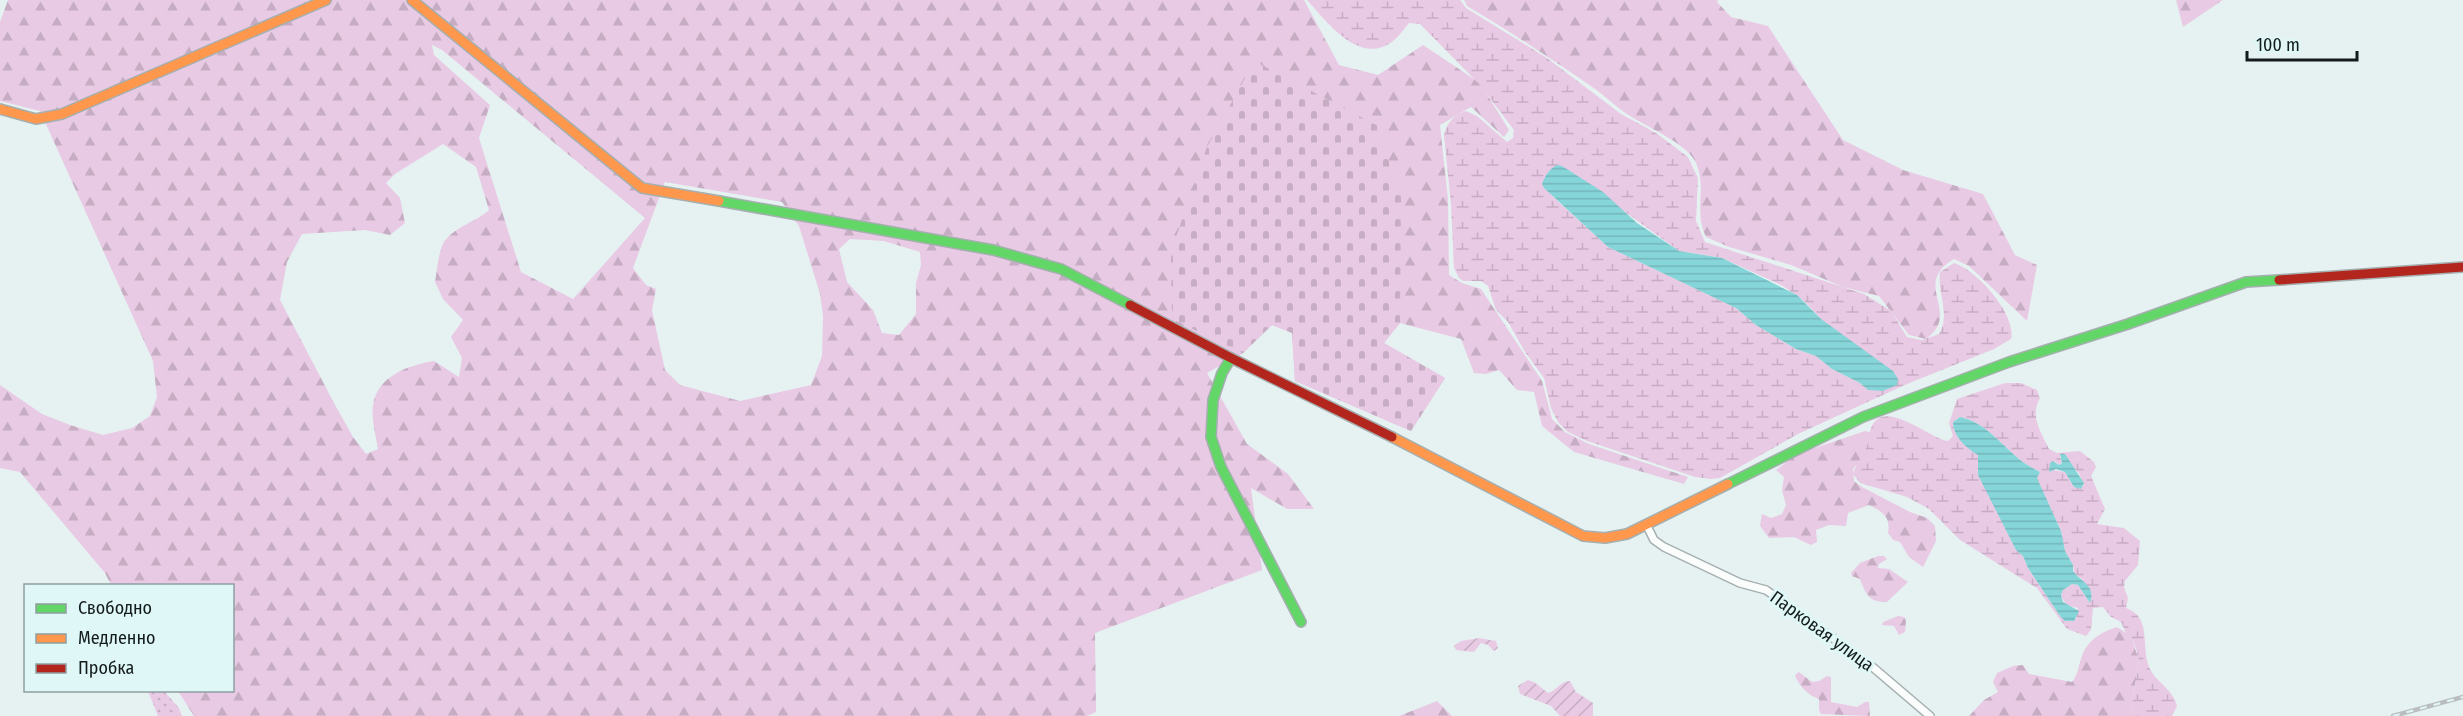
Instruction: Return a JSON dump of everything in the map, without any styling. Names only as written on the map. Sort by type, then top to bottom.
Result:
[{"type":"street","points":[[0,109],[36,119],[62,114],[326,0]]},
{"type":"street","points":[[412,0],[642,188],[927,237],[1023,257],[1061,269],[1231,358],[1408,445],[1583,536],[1605,538],[1627,534],[1863,417],[2009,362],[2128,324],[2246,282],[2463,267]]},
{"type":"street","points":[[1231,358],[1213,400],[1211,437],[1221,467],[1302,622]]},
{"type":"street","name":"Парковая улица","points":[[1647,526],[1654,540],[1664,547],[1740,584],[1766,590],[1869,664],[1930,716]]},
{"type":"green space","points":[[8,0],[1304,0],[1339,65],[1378,75],[1423,45],[1480,83],[1509,130],[1504,137],[1471,107],[1440,125],[1448,199],[1449,275],[1462,283],[1481,289],[1542,381],[1552,419],[1565,432],[1589,444],[1688,477],[1684,484],[1574,452],[1542,426],[1534,392],[1517,390],[1499,370],[1486,374],[1474,373],[1461,339],[1400,323],[1384,343],[1445,378],[1411,431],[1295,381],[1292,333],[1272,325],[1243,353],[1207,373],[1247,444],[1288,474],[1314,509],[1287,509],[1251,488],[1262,570],[1095,633],[1096,712],[1087,716],[194,716],[179,692],[234,692],[234,584],[110,584],[105,573],[20,472],[0,468],[0,385],[42,414],[103,435],[132,428],[150,416],[157,397],[153,361],[40,111],[0,101],[0,22]],"holes":[[[432,45],[442,50],[645,218],[573,299],[521,272],[479,138],[490,105],[434,55]],[[443,144],[476,167],[489,210],[447,238],[441,248],[438,263],[435,282],[443,299],[463,320],[451,337],[462,358],[459,377],[434,361],[404,369],[387,380],[375,396],[373,406],[373,422],[378,449],[366,454],[353,437],[334,403],[280,300],[287,262],[302,234],[365,230],[390,235],[405,223],[400,198],[386,183],[395,174]],[[665,182],[782,202],[799,226],[820,294],[823,316],[822,356],[811,385],[740,401],[680,385],[665,370],[652,310],[656,289],[646,285],[633,268]],[[850,239],[884,241],[920,252],[921,265],[916,283],[916,314],[899,335],[882,333],[873,310],[847,282],[839,249]]]},
{"type":"green space","points":[[1307,0],[1460,0],[1466,8],[1547,58],[1621,114],[1656,133],[1688,157],[1698,178],[1696,221],[1705,242],[1864,294],[1891,311],[1907,337],[1922,340],[1939,334],[1944,319],[1940,272],[1954,263],[1973,274],[1993,294],[2008,318],[2011,339],[1994,349],[1907,384],[1798,434],[1720,478],[1695,477],[1587,441],[1568,432],[1558,422],[1551,408],[1544,378],[1525,352],[1508,322],[1496,310],[1488,286],[1481,281],[1463,281],[1454,268],[1444,135],[1447,126],[1455,117],[1466,111],[1477,116],[1507,142],[1513,138],[1514,130],[1480,85],[1420,24],[1409,23],[1393,41],[1381,48],[1368,49],[1345,38]],"holes":[[[1551,195],[1621,209],[1679,251],[1722,258],[1783,286],[1804,301],[1821,319],[1868,390],[1860,383],[1832,369],[1816,356],[1796,349],[1756,325],[1736,308],[1608,247]]]},
{"type":"green space","points":[[1464,0],[1718,0],[1717,2],[1731,17],[1768,26],[1843,140],[1903,170],[1983,194],[2015,255],[2037,265],[2027,321],[1969,266],[1954,259],[1942,269],[1936,279],[1940,319],[1936,329],[1926,339],[1909,335],[1879,296],[1843,287],[1791,265],[1729,247],[1706,237],[1702,227],[1699,171],[1690,154],[1673,141],[1624,112],[1548,57],[1467,6]]},
{"type":"green space","points":[[2176,0],[2223,0],[2183,27]]},
{"type":"green space","points":[[1258,63],[1378,126],[1401,197],[1400,323],[1384,343],[1445,378],[1411,431],[1295,381],[1292,333],[1272,325],[1243,353],[1172,319],[1171,252],[1207,147],[1245,78]]},
{"type":"green space","points":[[2005,383],[2021,383],[2037,390],[2040,398],[2036,417],[2049,449],[2057,453],[2080,451],[2094,462],[2096,467],[2091,476],[2105,509],[2097,524],[2124,528],[2140,541],[2138,565],[2125,581],[2124,587],[2128,598],[2126,608],[2134,612],[2143,626],[2150,669],[2175,700],[2177,706],[2172,716],[2130,716],[2139,661],[2131,636],[2126,633],[2121,622],[2111,617],[2103,607],[2093,608],[2091,630],[2086,636],[2067,629],[2037,588],[1960,540],[1929,509],[1907,497],[1860,483],[1853,474],[1868,444],[1871,428],[1878,419],[1887,416],[1897,418],[1948,441],[1953,436],[1949,423],[1957,399]],"holes":[[[1960,417],[1978,424],[2023,462],[2040,472],[2036,477],[2061,531],[2065,551],[2073,565],[2074,573],[2083,580],[2090,603],[2078,585],[2072,584],[2063,590],[2061,595],[2065,603],[2078,608],[2076,619],[2060,616],[2028,568],[2023,556],[2016,550],[1979,475],[1978,455],[1969,449],[1955,432],[1953,422]],[[2059,455],[2079,473],[2084,486],[2074,487],[2065,472],[2054,470],[2050,463],[2054,461],[2060,465],[2062,461]]]},
{"type":"green space","points":[[1865,431],[1882,435],[1853,469],[1854,481],[1910,512],[1927,518],[1935,526],[1936,541],[1923,567],[1909,557],[1900,542],[1893,540],[1888,533],[1889,527],[1885,515],[1869,505],[1848,513],[1846,526],[1829,525],[1816,530],[1817,542],[1811,545],[1794,537],[1769,538],[1760,526],[1762,514],[1771,518],[1782,514],[1786,505],[1782,491],[1784,477],[1776,470],[1797,454]]},
{"type":"green space","points":[[1884,556],[1887,559],[1879,564],[1878,568],[1889,569],[1908,582],[1887,602],[1872,599],[1860,579],[1852,576],[1851,573],[1860,563]]},
{"type":"green space","points":[[1898,616],[1904,617],[1906,621],[1905,632],[1899,635],[1894,626],[1882,625],[1883,622]]},
{"type":"green space","points":[[2117,627],[2131,636],[2139,661],[2130,716],[1969,716],[1984,700],[1998,692],[1993,682],[1997,673],[2013,666],[2023,665],[2029,674],[2072,682],[2088,645],[2101,634]]},
{"type":"green space","points":[[1479,638],[1496,641],[1498,648],[1494,651],[1488,645],[1481,643],[1474,652],[1456,650],[1454,646],[1461,641]]},
{"type":"green space","points":[[1799,672],[1812,682],[1827,676],[1831,677],[1831,702],[1857,707],[1869,702],[1870,716],[1821,714],[1819,699],[1808,693],[1796,679],[1795,675]]},
{"type":"green space","points":[[1528,680],[1548,693],[1570,681],[1576,692],[1593,703],[1593,716],[1560,716],[1551,706],[1520,694],[1518,686]]},
{"type":"green space","points":[[148,692],[165,692],[179,708],[182,716],[158,716]]},
{"type":"green space","points":[[1437,701],[1452,716],[1399,716]]},
{"type":"water","points":[[1557,165],[1603,192],[1637,223],[1679,251],[1722,258],[1797,295],[1821,319],[1893,371],[1898,379],[1897,385],[1883,391],[1868,390],[1860,383],[1832,369],[1816,356],[1796,349],[1756,325],[1736,308],[1608,247],[1544,188],[1542,184],[1546,176]]},
{"type":"water","points":[[1960,417],[1978,424],[2023,462],[2040,472],[2037,478],[2061,531],[2065,551],[2073,565],[2073,571],[2090,588],[2091,592],[2090,603],[2078,585],[2072,584],[2063,590],[2061,595],[2063,602],[2079,611],[2074,621],[2065,621],[2060,616],[2028,568],[2023,556],[2016,550],[1978,475],[1978,455],[1965,445],[1955,432],[1953,422]]},
{"type":"water","points":[[2060,454],[2065,454],[2084,483],[2081,489],[2074,487],[2065,472],[2056,469],[2049,472],[2050,463],[2053,461],[2059,465],[2062,463]]},
{"type":"railway","points":[[2393,716],[2463,697]]},
{"type":"traffic: fast","points":[[719,201],[993,250],[1061,269],[1130,305]]},
{"type":"traffic: fast","points":[[1728,484],[1863,417],[2009,362],[2128,324],[2246,282],[2279,280]]},
{"type":"traffic: fast","points":[[1231,358],[1222,373],[1213,400],[1211,437],[1221,467],[1301,622]]},
{"type":"traffic: slow","points":[[0,109],[36,119],[62,114],[326,0]]},
{"type":"traffic: slow","points":[[412,0],[642,188],[719,201]]},
{"type":"traffic: slow","points":[[1392,437],[1583,536],[1605,538],[1627,534],[1728,484]]},
{"type":"traffic: jam","points":[[2279,280],[2463,267]]},
{"type":"traffic: jam","points":[[1130,305],[1231,358],[1392,437]]}]
